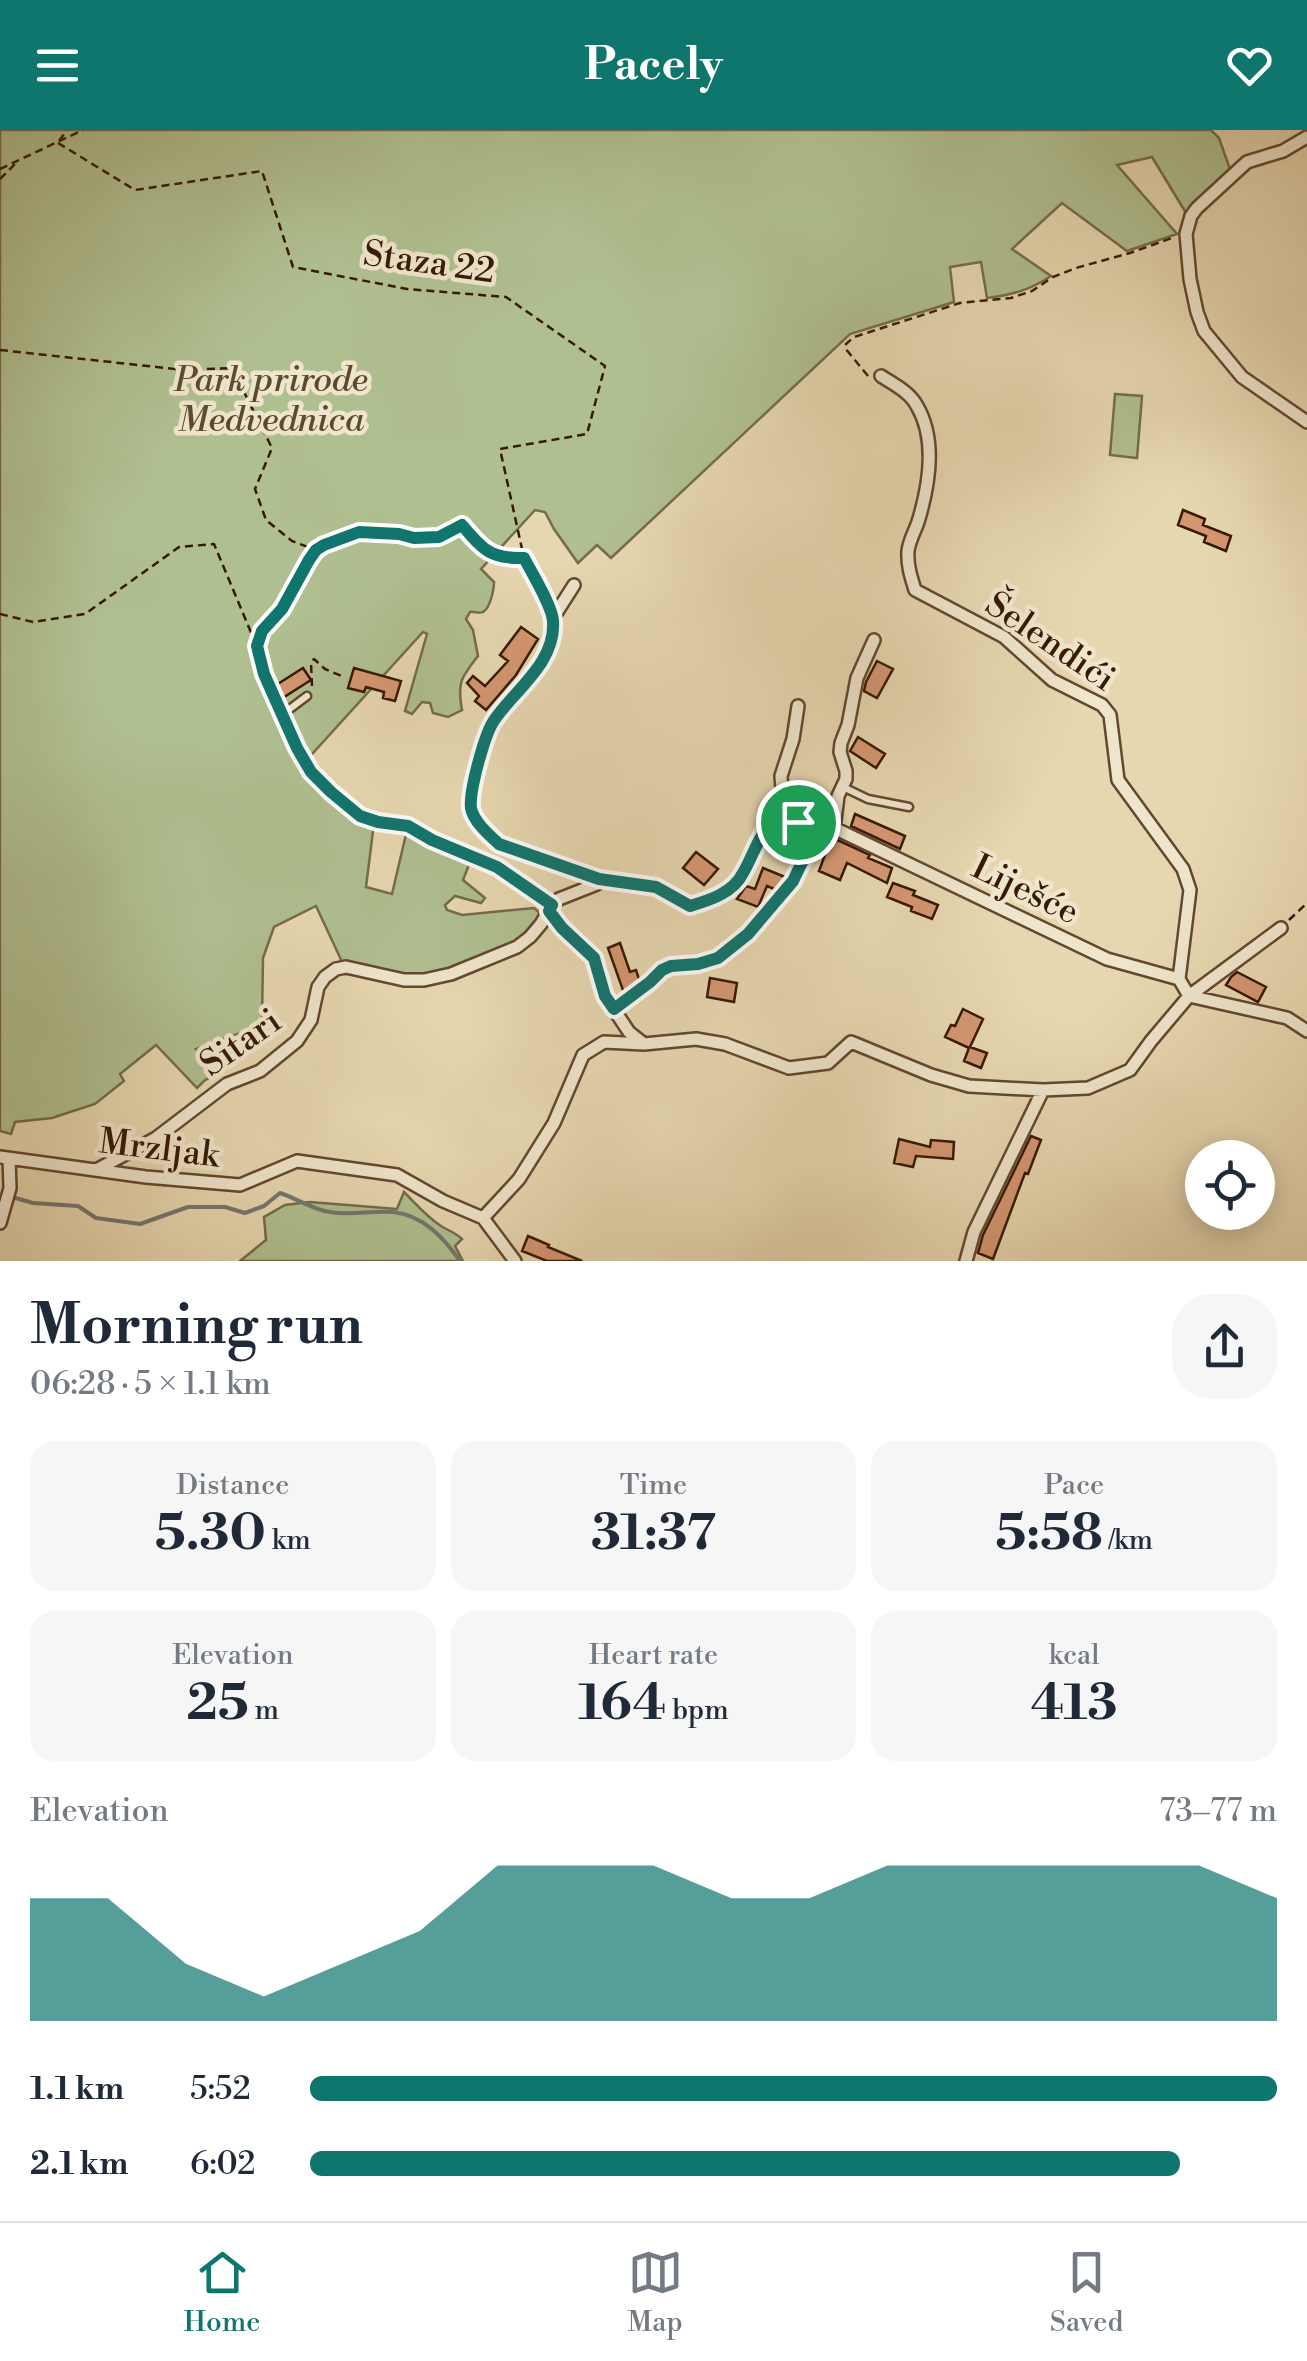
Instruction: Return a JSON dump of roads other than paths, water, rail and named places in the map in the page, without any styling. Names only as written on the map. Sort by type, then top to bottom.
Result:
[{"type":"street","points":[[1307,138],[1247,162],[1191,216],[1186,234],[1190,279],[1204,331],[1242,378],[1307,422]]},
{"type":"street","name":"Šelendići","points":[[881,376],[913,400],[926,436],[930,472],[908,548],[908,568],[916,590],[1004,637],[1052,680],[1102,705],[1110,714],[1118,780],[1182,869],[1190,890],[1180,979]]},
{"type":"street","points":[[574,585],[553,618],[552,640],[542,660],[492,722],[478,766],[471,811],[499,844],[599,879],[656,887],[690,906],[722,894],[743,874],[764,831],[784,815],[780,776],[794,739],[798,706]]},
{"type":"street","points":[[834,828],[846,770],[841,743],[858,678],[874,640]]},
{"type":"street","points":[[282,714],[311,772],[360,816],[408,826],[497,867],[551,908]]},
{"type":"street","name":"Liješće","points":[[784,815],[798,822],[834,828],[1107,959],[1180,979]]},
{"type":"street","name":"Sitari","points":[[96,1170],[156,1138],[228,1084],[260,1071],[297,1041],[311,1020],[318,987],[336,969],[346,967],[404,980],[451,974],[517,947],[530,937],[560,898],[597,884],[599,879]]},
{"type":"street","points":[[483,1218],[518,1179],[554,1124],[583,1055],[604,1042],[644,1044],[696,1039],[725,1044],[790,1068],[828,1063],[850,1042],[969,1086],[1088,1088],[1130,1070],[1189,996],[1280,928]]},
{"type":"street","points":[[599,970],[605,996],[629,1032],[644,1044]]},
{"type":"street","points":[[1180,979],[1189,996],[1287,1018],[1307,1032]]},
{"type":"street","points":[[966,1261],[974,1232],[1042,1090]]},
{"type":"street","points":[[0,1223],[10,1188],[4,1158]]},
{"type":"street","name":"Mrzljak","points":[[4,1158],[240,1186],[296,1161],[397,1175],[483,1218],[515,1261]]},
{"type":"lane","points":[[282,714],[307,696]]},
{"type":"lane","points":[[842,787],[868,798],[909,807]]},
{"type":"lane","points":[[796,840],[798,822]]},
{"type":"waterway","points":[[12,1197],[33,1203],[78,1206],[96,1218],[140,1224],[188,1207],[225,1207],[245,1213],[264,1206],[280,1193],[330,1212],[404,1214],[440,1236],[460,1261]]},
{"type":"park label","name":"Park prirode Medvednica","points":[[271,400]]}]
